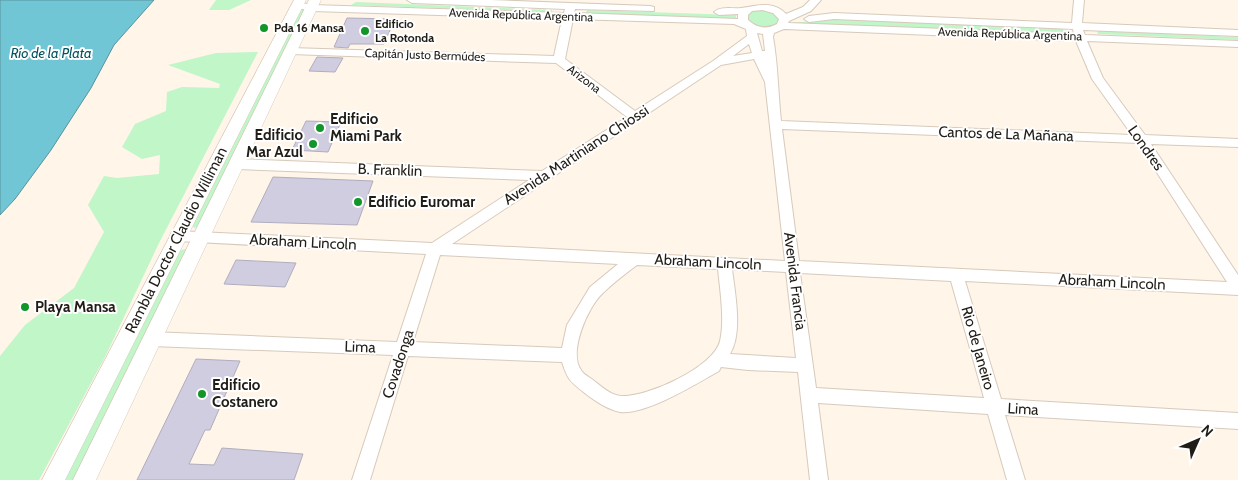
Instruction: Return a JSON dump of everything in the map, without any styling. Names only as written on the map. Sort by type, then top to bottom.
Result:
[{"type":"main road","name":"Rambla Doctor Claudio Williman","points":[[84,480],[200,237],[238,164],[290,51],[306,7]]},
{"type":"main road","name":"Rambla Doctor Claudio Williman","points":[[53,480],[177,236],[306,7]]},
{"type":"street","points":[[306,7],[331,8],[351,0]]},
{"type":"street","name":"Avenida República Argentina","points":[[412,0],[570,8],[735,21],[749,29],[770,31]]},
{"type":"street","name":"Londres","points":[[1078,0],[1078,32],[1098,79],[1142,140],[1238,288]]},
{"type":"street","points":[[770,31],[778,14],[806,9],[815,1]]},
{"type":"street","points":[[749,29],[742,17],[750,6]]},
{"type":"street","name":"Avenida República Argentina","points":[[306,7],[570,8],[750,6],[763,7],[778,14],[1078,32],[1238,44]]},
{"type":"street","name":"Arizona","points":[[570,8],[559,60],[635,117]]},
{"type":"street","name":"Avenida Francia","points":[[749,29],[758,57],[771,82]]},
{"type":"street","name":"Avenida Martiniano Chiossi","points":[[435,248],[717,63],[749,29]]},
{"type":"street","name":"Avenida Francia","points":[[770,31],[768,37],[773,72],[771,82],[775,125],[819,480]]},
{"type":"street","name":"Avenida República Argentina","points":[[1078,32],[1238,33]]},
{"type":"street","name":"Capitán Justo Bermúdes","points":[[290,51],[559,60]]},
{"type":"street","name":"Avenida Martiniano Chiossi","points":[[717,63],[758,57],[769,51]]},
{"type":"street","name":"Cantos de La Mañana","points":[[775,125],[1238,143]]},
{"type":"street","name":"B. Franklin","points":[[238,164],[543,176]]},
{"type":"street","name":"Abraham Lincoln","points":[[177,236],[1238,288]]},
{"type":"street","name":"Covadonga","points":[[361,480],[435,248]]},
{"type":"street","points":[[635,258],[595,291],[575,325],[568,355],[574,375],[601,396],[620,404],[637,402],[677,387],[713,366],[728,343],[729,302],[724,262]]},
{"type":"street","name":"Rio de Janeiro","points":[[956,274],[1016,480]]},
{"type":"street","name":"Lima","points":[[151,339],[568,355]]},
{"type":"street","points":[[717,359],[748,363],[805,365]]},
{"type":"street","name":"Lima","points":[[809,395],[995,408],[1238,421]]},
{"type":"green space","points":[[216,0],[251,0],[229,10],[209,10]]},
{"type":"green space","points":[[356,2],[552,10],[551,12],[351,5]]},
{"type":"green space","points":[[300,9],[305,10],[198,226],[195,228],[193,227],[194,219]]},
{"type":"green space","points":[[587,10],[736,15],[736,19],[586,13]]},
{"type":"green space","points":[[757,10],[774,13],[780,21],[772,27],[757,27],[749,21],[747,16]]},
{"type":"green space","points":[[836,19],[1063,29],[1064,33],[790,23]]},
{"type":"green space","points":[[1097,31],[1238,37],[1238,40],[1098,34]]},
{"type":"green space","points":[[258,52],[159,243],[106,355],[39,480],[0,480],[0,356],[25,325],[74,288],[104,232],[88,205],[104,176],[117,178],[159,174],[160,155],[142,159],[122,147],[135,124],[166,111],[167,92],[182,87],[219,88],[220,84],[168,65],[216,53]]},
{"type":"green space","points":[[185,249],[187,251],[76,480],[64,480],[175,257],[181,250]]},
{"type":"water","name":"Río de la Plata","points":[[0,0],[154,0],[114,45],[91,88],[51,150],[15,199],[0,215]]},
{"type":"building","name":"Edificio La Rotonda","points":[[347,18],[395,19],[384,44],[350,44],[348,48],[334,47]]},
{"type":"building","points":[[317,57],[343,58],[335,72],[309,71]]},
{"type":"building","points":[[306,121],[341,122],[328,152],[292,150]]},
{"type":"building","name":"Edificio Euromar","points":[[273,177],[373,181],[357,225],[251,222]]},
{"type":"building","points":[[236,260],[296,263],[285,287],[224,284]]},
{"type":"building","points":[[196,359],[240,361],[210,430],[205,430],[189,464],[214,465],[222,448],[303,454],[294,480],[137,480]]},
{"type":"place","name":"Pda 16 Mansa","points":[[264,28]]},
{"type":"place","name":"Edificio La Rotonda","points":[[365,31]]},
{"type":"place","name":"Edificio Miami Park","points":[[320,128]]},
{"type":"place","name":"Edificio Mar Azul","points":[[313,144]]},
{"type":"place","name":"Edificio Euromar","points":[[358,202]]},
{"type":"place","name":"Playa Mansa","points":[[25,307]]},
{"type":"place","name":"Edificio Costanero","points":[[202,394]]}]
